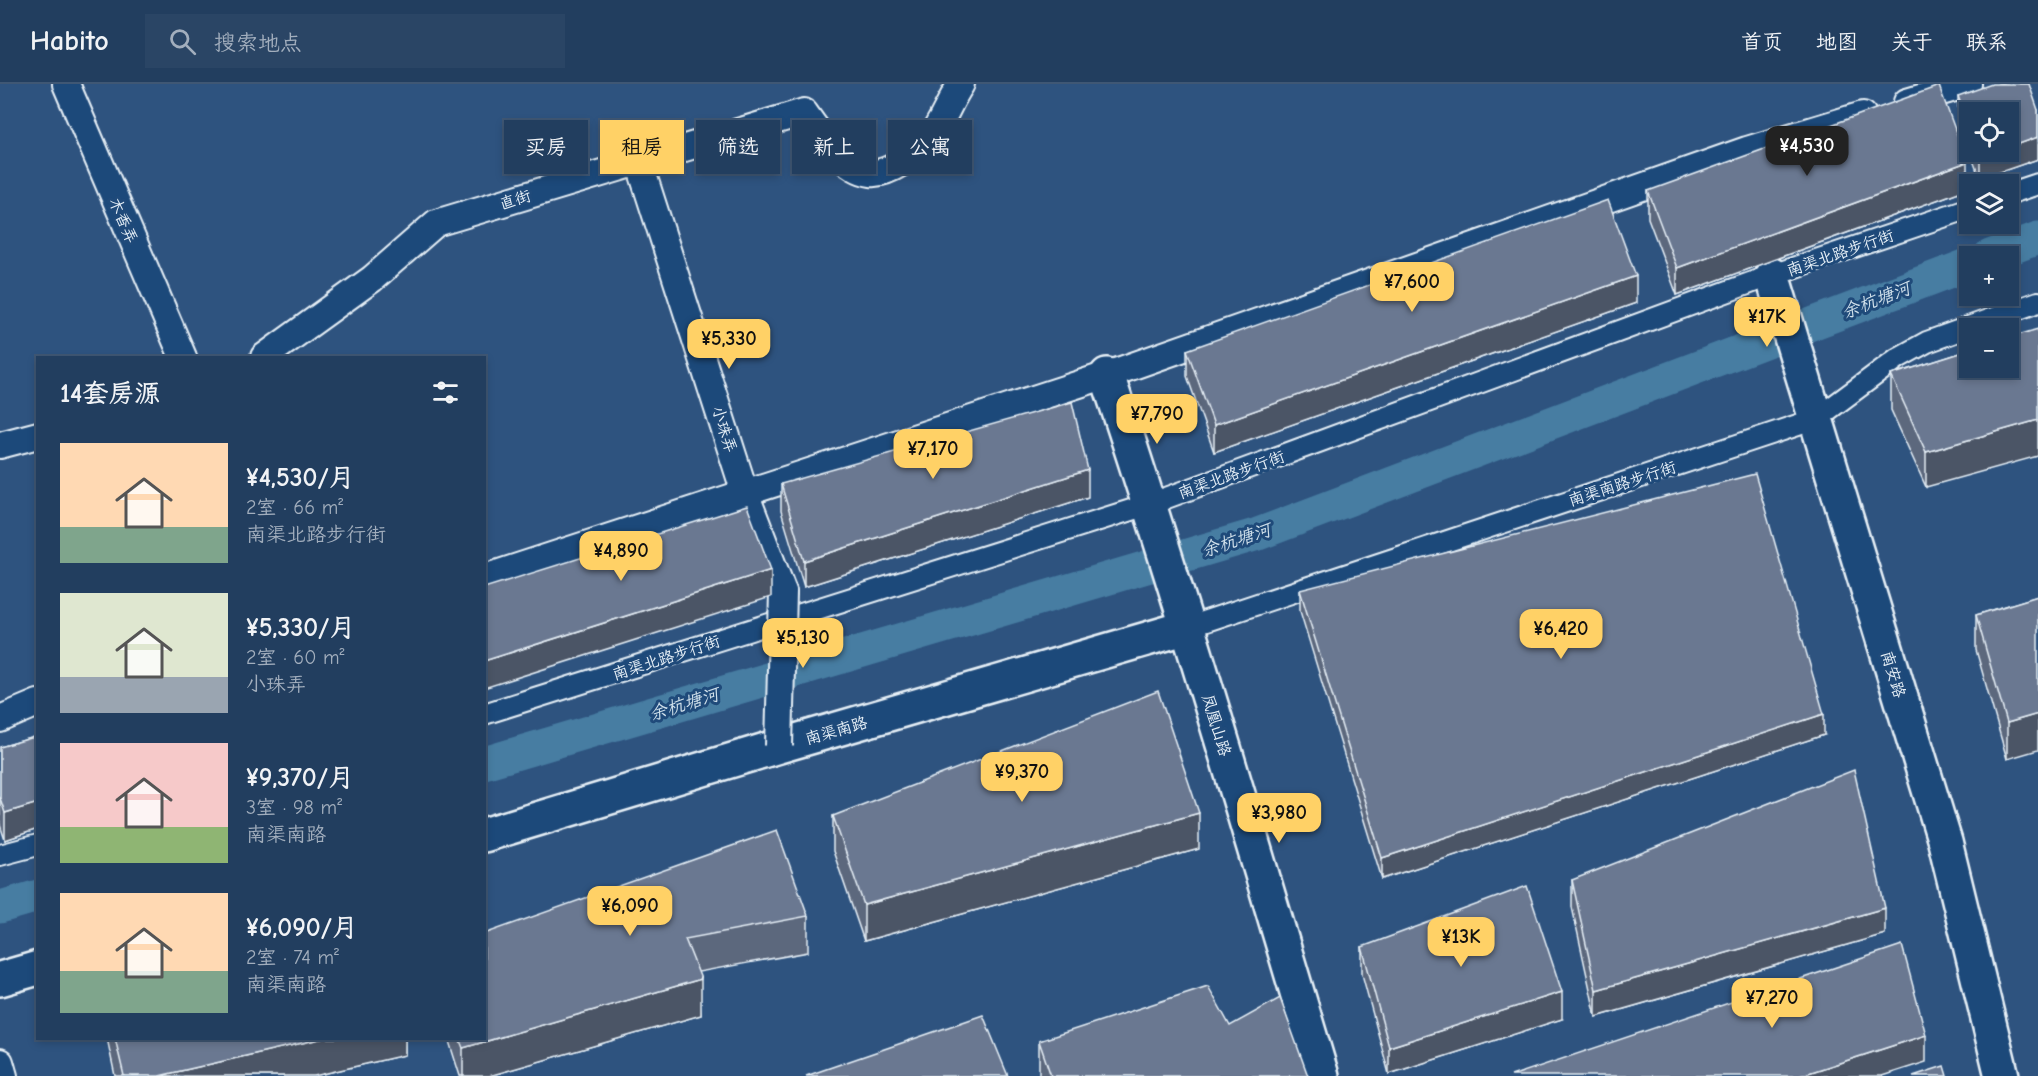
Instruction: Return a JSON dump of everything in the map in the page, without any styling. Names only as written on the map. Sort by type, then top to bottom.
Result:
[{"type":"street","name":"木香弄","points":[[66,84],[183,356]]},
{"type":"street","name":"直街","points":[[684,148],[804,112],[836,152],[855,166],[871,173],[893,168],[913,156],[928,140],[961,84]]},
{"type":"street","points":[[486,577],[1107,375],[1747,150],[1968,84]]},
{"type":"street","name":"直街","points":[[265,356],[372,279],[436,223],[600,174]]},
{"type":"street","name":"小珠弄","points":[[643,174],[745,493],[783,592],[779,746]]},
{"type":"street","points":[[2019,190],[2038,184]]},
{"type":"street","name":"南渠北路步行街","points":[[486,713],[1153,518],[1772,275],[1959,212]]},
{"type":"street","name":"南安路","points":[[1772,275],[1945,842],[2002,1076]]},
{"type":"street","name":"南渠南路步行街","points":[[1188,627],[1813,412],[1927,342],[2038,302]]},
{"type":"street","name":"凤凰山路","points":[[1107,375],[1188,627],[1322,1076]]},
{"type":"street","points":[[0,445],[36,436]]},
{"type":"street","name":"南渠南路","points":[[486,833],[1188,627]]},
{"type":"street","points":[[0,719],[36,704]]},
{"type":"street","points":[[0,855],[36,846]]},
{"type":"street","points":[[0,979],[36,969]]},
{"type":"street","points":[[0,1062],[4,1076]]},
{"type":"building","points":[[1992,84],[2029,84],[2038,110],[2038,137],[2019,144],[2019,102],[1960,102],[1958,96]]},
{"type":"building","points":[[1939,86],[1959,140],[1959,162],[1967,162],[1677,268],[1648,191]]},
{"type":"building","points":[[1608,200],[1636,276],[1214,425],[1187,350]]},
{"type":"building","points":[[2038,329],[2038,420],[1926,452],[1891,375],[1959,353],[1959,378],[2019,378],[2019,335]]},
{"type":"building","points":[[1072,402],[1088,470],[804,561],[781,484]]},
{"type":"building","points":[[1755,474],[1824,714],[1382,858],[1300,590]]},
{"type":"building","points":[[747,506],[771,570],[486,660],[486,587]]},
{"type":"building","points":[[2038,596],[2038,714],[2007,723],[1976,615]]},
{"type":"building","points":[[1158,691],[1199,813],[864,905],[833,816]]},
{"type":"building","points":[[36,737],[36,804],[5,813],[0,798],[0,747]]},
{"type":"building","points":[[1854,770],[1885,908],[1596,990],[1572,880]]},
{"type":"building","points":[[777,830],[808,916],[685,939],[701,979],[463,1048],[460,1040],[486,1040],[486,933]]},
{"type":"building","points":[[1527,886],[1562,992],[1389,1047],[1362,947]]},
{"type":"building","points":[[1902,945],[1926,1035],[1799,1076],[1511,1076]]},
{"type":"building","points":[[1208,986],[1230,1026],[1280,998],[1308,1076],[1051,1076],[1039,1041]]},
{"type":"building","points":[[983,1015],[1008,1076],[806,1076]]},
{"type":"building","points":[[115,1040],[315,1040],[159,1076],[124,1076]]},
{"type":"building","points":[[1944,1066],[1947,1076],[1913,1076]]},
{"type":"waterway","name":"余杭塘河","points":[[2017,246],[2038,238]]},
{"type":"waterway","name":"余杭塘河","points":[[486,762],[1258,534],[1959,268]]},
{"type":"waterway","name":"余杭塘河","points":[[0,907],[36,897]]}]
